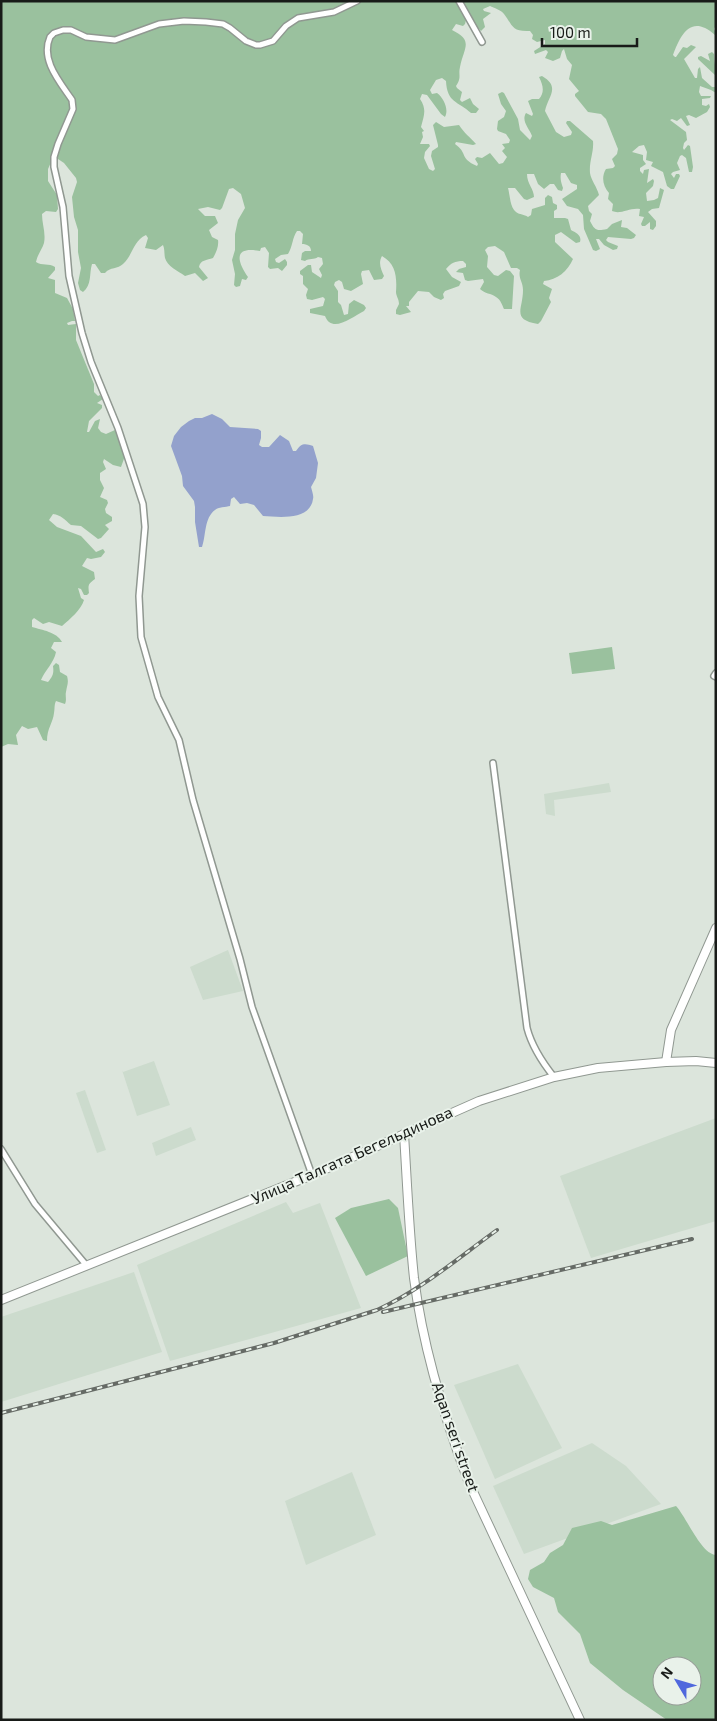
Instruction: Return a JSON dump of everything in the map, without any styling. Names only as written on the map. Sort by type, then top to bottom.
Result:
[{"type":"street","points":[[312,1175],[252,1006],[193,800],[179,740],[158,696],[141,637],[139,596],[146,527],[144,504],[118,428],[91,362],[82,333],[69,276],[63,207],[54,167],[54,157],[71,115],[73,105],[72,100],[54,72],[46,52],[50,37],[59,30],[71,30],[86,37],[115,40],[159,24],[184,21],[223,24],[246,42],[260,45],[273,40],[286,26],[298,18],[334,12],[357,1]]},
{"type":"street","points":[[459,1],[482,42]]},
{"type":"street","points":[[493,763],[527,1028],[537,1055],[554,1077]]},
{"type":"street","points":[[666,1062],[671,1030],[716,928]]},
{"type":"street","name":"Улица Талгата Бегельдинова","points":[[1,1300],[312,1175],[464,1106],[554,1077],[598,1068],[666,1062],[696,1061],[716,1063]]},
{"type":"street","name":"Aqan seri street","points":[[404,1134],[414,1278],[429,1360],[469,1483],[580,1720]]},
{"type":"street","points":[[1,1149],[35,1204],[87,1266]]},
{"type":"shaded area","points":[[609,783],[611,792],[554,800],[555,816],[546,814],[544,794]]},
{"type":"shaded area","points":[[228,950],[243,991],[203,1000],[190,967]]},
{"type":"shaded area","points":[[154,1061],[170,1105],[137,1116],[122,1070],[123,1072]]},
{"type":"shaded area","points":[[85,1090],[106,1150],[97,1153],[76,1093]]},
{"type":"shaded area","points":[[716,1118],[716,1221],[591,1258],[560,1176]]},
{"type":"shaded area","points":[[191,1127],[196,1140],[156,1156],[152,1143]]},
{"type":"shaded area","points":[[286,1202],[293,1213],[320,1203],[361,1308],[170,1361],[137,1265]]},
{"type":"shaded area","points":[[134,1272],[162,1352],[1,1402],[1,1317]]},
{"type":"shaded area","points":[[518,1364],[562,1448],[495,1479],[454,1385]]},
{"type":"shaded area","points":[[592,1443],[626,1466],[661,1504],[524,1554],[493,1486]]},
{"type":"shaded area","points":[[352,1472],[376,1535],[306,1565],[285,1501]]},
{"type":"green space","points":[[1,1],[716,1],[715,35],[699,26],[688,29],[683,34],[673,55],[676,57],[683,47],[687,48],[691,45],[696,47],[684,59],[695,78],[697,78],[700,67],[702,78],[712,87],[716,87],[716,93],[700,86],[699,92],[701,96],[711,96],[710,98],[702,99],[702,105],[706,106],[709,104],[710,107],[707,112],[696,118],[689,115],[686,116],[690,125],[687,126],[681,118],[677,121],[670,120],[686,132],[687,140],[683,148],[684,150],[688,145],[690,146],[693,167],[692,172],[689,172],[686,158],[682,155],[680,156],[677,163],[680,170],[671,174],[674,178],[676,174],[680,176],[674,189],[667,186],[663,172],[651,166],[653,162],[646,160],[647,152],[644,145],[639,146],[632,152],[643,155],[643,160],[646,164],[640,168],[640,171],[643,174],[644,170],[649,169],[647,183],[653,179],[654,181],[653,186],[646,193],[647,201],[658,198],[660,188],[664,190],[659,208],[648,212],[656,221],[656,226],[653,230],[650,229],[650,222],[642,226],[644,217],[639,216],[640,209],[612,211],[613,204],[608,199],[609,193],[603,178],[606,169],[615,166],[612,159],[617,154],[618,149],[606,119],[601,114],[588,112],[575,96],[579,91],[569,79],[572,65],[567,59],[564,49],[560,58],[553,61],[545,58],[548,52],[546,50],[535,54],[534,51],[545,44],[545,40],[537,42],[532,39],[533,35],[530,31],[516,29],[503,13],[490,6],[483,9],[491,13],[483,19],[485,27],[481,31],[467,16],[463,26],[456,24],[452,30],[463,38],[466,45],[456,86],[462,92],[460,100],[462,102],[470,98],[479,109],[476,113],[471,113],[454,101],[448,94],[446,81],[442,78],[436,80],[430,90],[432,94],[437,93],[440,95],[444,101],[446,108],[445,117],[427,95],[422,94],[420,99],[424,106],[424,113],[421,127],[424,131],[422,132],[423,137],[420,144],[429,144],[430,146],[425,152],[424,158],[429,169],[433,171],[435,169],[431,156],[432,151],[438,147],[433,125],[436,122],[444,127],[459,125],[476,144],[456,142],[455,144],[471,163],[477,166],[478,164],[475,159],[477,157],[482,158],[490,153],[499,164],[503,163],[507,157],[502,151],[505,148],[502,144],[509,143],[510,140],[506,134],[497,129],[498,121],[504,117],[506,111],[501,104],[498,94],[504,93],[518,119],[520,130],[530,140],[532,136],[524,119],[526,113],[532,116],[533,114],[528,101],[539,99],[542,94],[543,91],[539,77],[542,76],[548,80],[552,88],[545,111],[556,132],[564,137],[571,135],[572,132],[566,123],[570,121],[593,141],[590,173],[599,195],[588,206],[592,214],[590,221],[597,230],[604,230],[622,220],[621,227],[627,228],[636,235],[631,239],[608,237],[606,240],[608,242],[618,246],[617,249],[613,250],[604,245],[599,239],[596,239],[600,249],[593,250],[584,229],[583,215],[578,209],[567,206],[562,199],[577,189],[577,185],[571,183],[565,173],[561,173],[562,191],[558,190],[554,184],[550,184],[544,189],[538,184],[534,174],[527,174],[534,197],[527,200],[524,199],[515,188],[508,188],[514,210],[528,217],[531,215],[532,209],[545,205],[545,198],[548,195],[552,197],[553,203],[557,205],[557,209],[554,211],[554,218],[568,219],[571,230],[578,234],[580,238],[580,242],[576,243],[561,232],[555,235],[555,242],[573,259],[562,274],[544,281],[543,284],[552,289],[549,298],[551,302],[538,324],[530,322],[521,316],[523,290],[520,270],[511,268],[504,252],[495,246],[488,247],[485,250],[488,256],[487,267],[494,275],[498,276],[506,270],[510,271],[514,276],[512,309],[504,309],[498,298],[480,289],[484,282],[483,279],[468,281],[465,280],[463,273],[456,272],[466,267],[463,261],[460,261],[453,263],[446,269],[452,277],[461,282],[459,286],[445,291],[443,294],[444,298],[441,300],[429,292],[418,291],[409,302],[409,306],[406,306],[411,312],[400,315],[396,314],[399,301],[396,293],[395,271],[387,259],[382,256],[380,264],[384,276],[382,279],[374,280],[369,270],[362,271],[363,284],[351,291],[344,289],[342,282],[339,280],[335,282],[334,285],[338,291],[338,302],[344,315],[348,314],[349,304],[354,300],[366,308],[348,320],[332,324],[325,316],[310,313],[310,309],[323,306],[325,299],[323,297],[312,300],[307,299],[308,289],[303,284],[303,276],[300,274],[300,271],[311,265],[312,272],[321,278],[322,275],[319,269],[323,264],[322,258],[318,257],[305,261],[301,260],[302,253],[311,251],[306,244],[302,244],[303,234],[300,231],[297,231],[295,234],[288,254],[281,255],[275,259],[279,263],[285,259],[287,262],[282,271],[278,268],[270,269],[268,267],[269,253],[265,247],[261,248],[260,251],[251,250],[241,253],[241,265],[248,277],[246,280],[242,279],[240,286],[236,287],[234,285],[235,274],[232,260],[238,220],[245,208],[241,194],[233,188],[229,189],[220,210],[208,207],[198,209],[205,216],[215,216],[218,223],[209,230],[212,237],[218,240],[216,252],[213,258],[202,262],[199,267],[208,278],[203,281],[195,273],[185,276],[170,266],[165,258],[163,245],[156,250],[145,248],[148,238],[146,235],[138,241],[121,266],[101,273],[95,264],[92,264],[89,283],[83,292],[80,290],[78,283],[81,268],[78,252],[78,230],[74,217],[72,197],[77,182],[64,163],[58,159],[52,160],[48,169],[48,181],[57,195],[58,209],[56,212],[46,211],[42,214],[44,239],[36,262],[55,267],[55,270],[48,278],[55,280],[55,293],[67,298],[73,309],[75,321],[67,323],[68,325],[76,324],[76,340],[94,384],[94,392],[103,399],[97,403],[102,405],[102,408],[89,421],[87,432],[89,432],[95,421],[100,419],[98,428],[101,432],[106,434],[115,430],[117,432],[125,456],[121,467],[113,465],[104,459],[103,462],[106,469],[100,473],[100,480],[104,488],[100,497],[107,500],[108,503],[105,509],[106,513],[112,517],[112,521],[105,525],[109,529],[101,538],[98,539],[81,526],[71,525],[56,515],[53,514],[49,520],[57,527],[81,536],[96,552],[103,549],[105,552],[101,557],[87,558],[82,566],[94,572],[95,579],[89,585],[89,593],[87,595],[84,595],[81,589],[78,588],[81,598],[84,600],[72,617],[62,626],[49,622],[43,624],[34,618],[32,620],[32,627],[45,630],[57,636],[62,642],[54,642],[51,648],[56,652],[55,656],[41,680],[48,682],[53,674],[53,666],[56,663],[59,665],[60,672],[67,676],[68,680],[65,704],[56,701],[47,741],[43,740],[37,727],[28,729],[22,726],[16,735],[18,745],[8,744],[1,747]]},
{"type":"green space","points":[[712,52],[714,54],[716,76],[698,59],[701,56],[710,61],[708,54]]},
{"type":"green space","points":[[612,647],[615,669],[572,674],[569,653]]},
{"type":"green space","points":[[389,1199],[398,1208],[408,1256],[366,1276],[335,1218],[351,1208]]},
{"type":"green space","points":[[676,1506],[705,1549],[716,1555],[716,1720],[667,1720],[623,1690],[590,1663],[580,1634],[558,1612],[554,1598],[533,1587],[528,1579],[530,1570],[544,1562],[550,1553],[563,1545],[572,1528],[601,1521],[612,1525]]},
{"type":"water","points":[[212,414],[222,419],[230,427],[258,429],[261,431],[259,445],[262,447],[269,447],[280,435],[289,441],[293,451],[296,451],[303,444],[313,446],[318,463],[316,478],[311,487],[313,499],[311,506],[306,511],[293,516],[263,516],[254,505],[240,504],[234,497],[231,499],[230,506],[218,508],[211,513],[207,522],[202,547],[199,547],[194,501],[183,486],[182,476],[171,446],[174,436],[181,427],[195,418],[202,418]]},
{"type":"railway","points":[[1,1413],[274,1343],[377,1310],[409,1293],[497,1230]]},
{"type":"railway","points":[[383,1312],[692,1239]]}]
